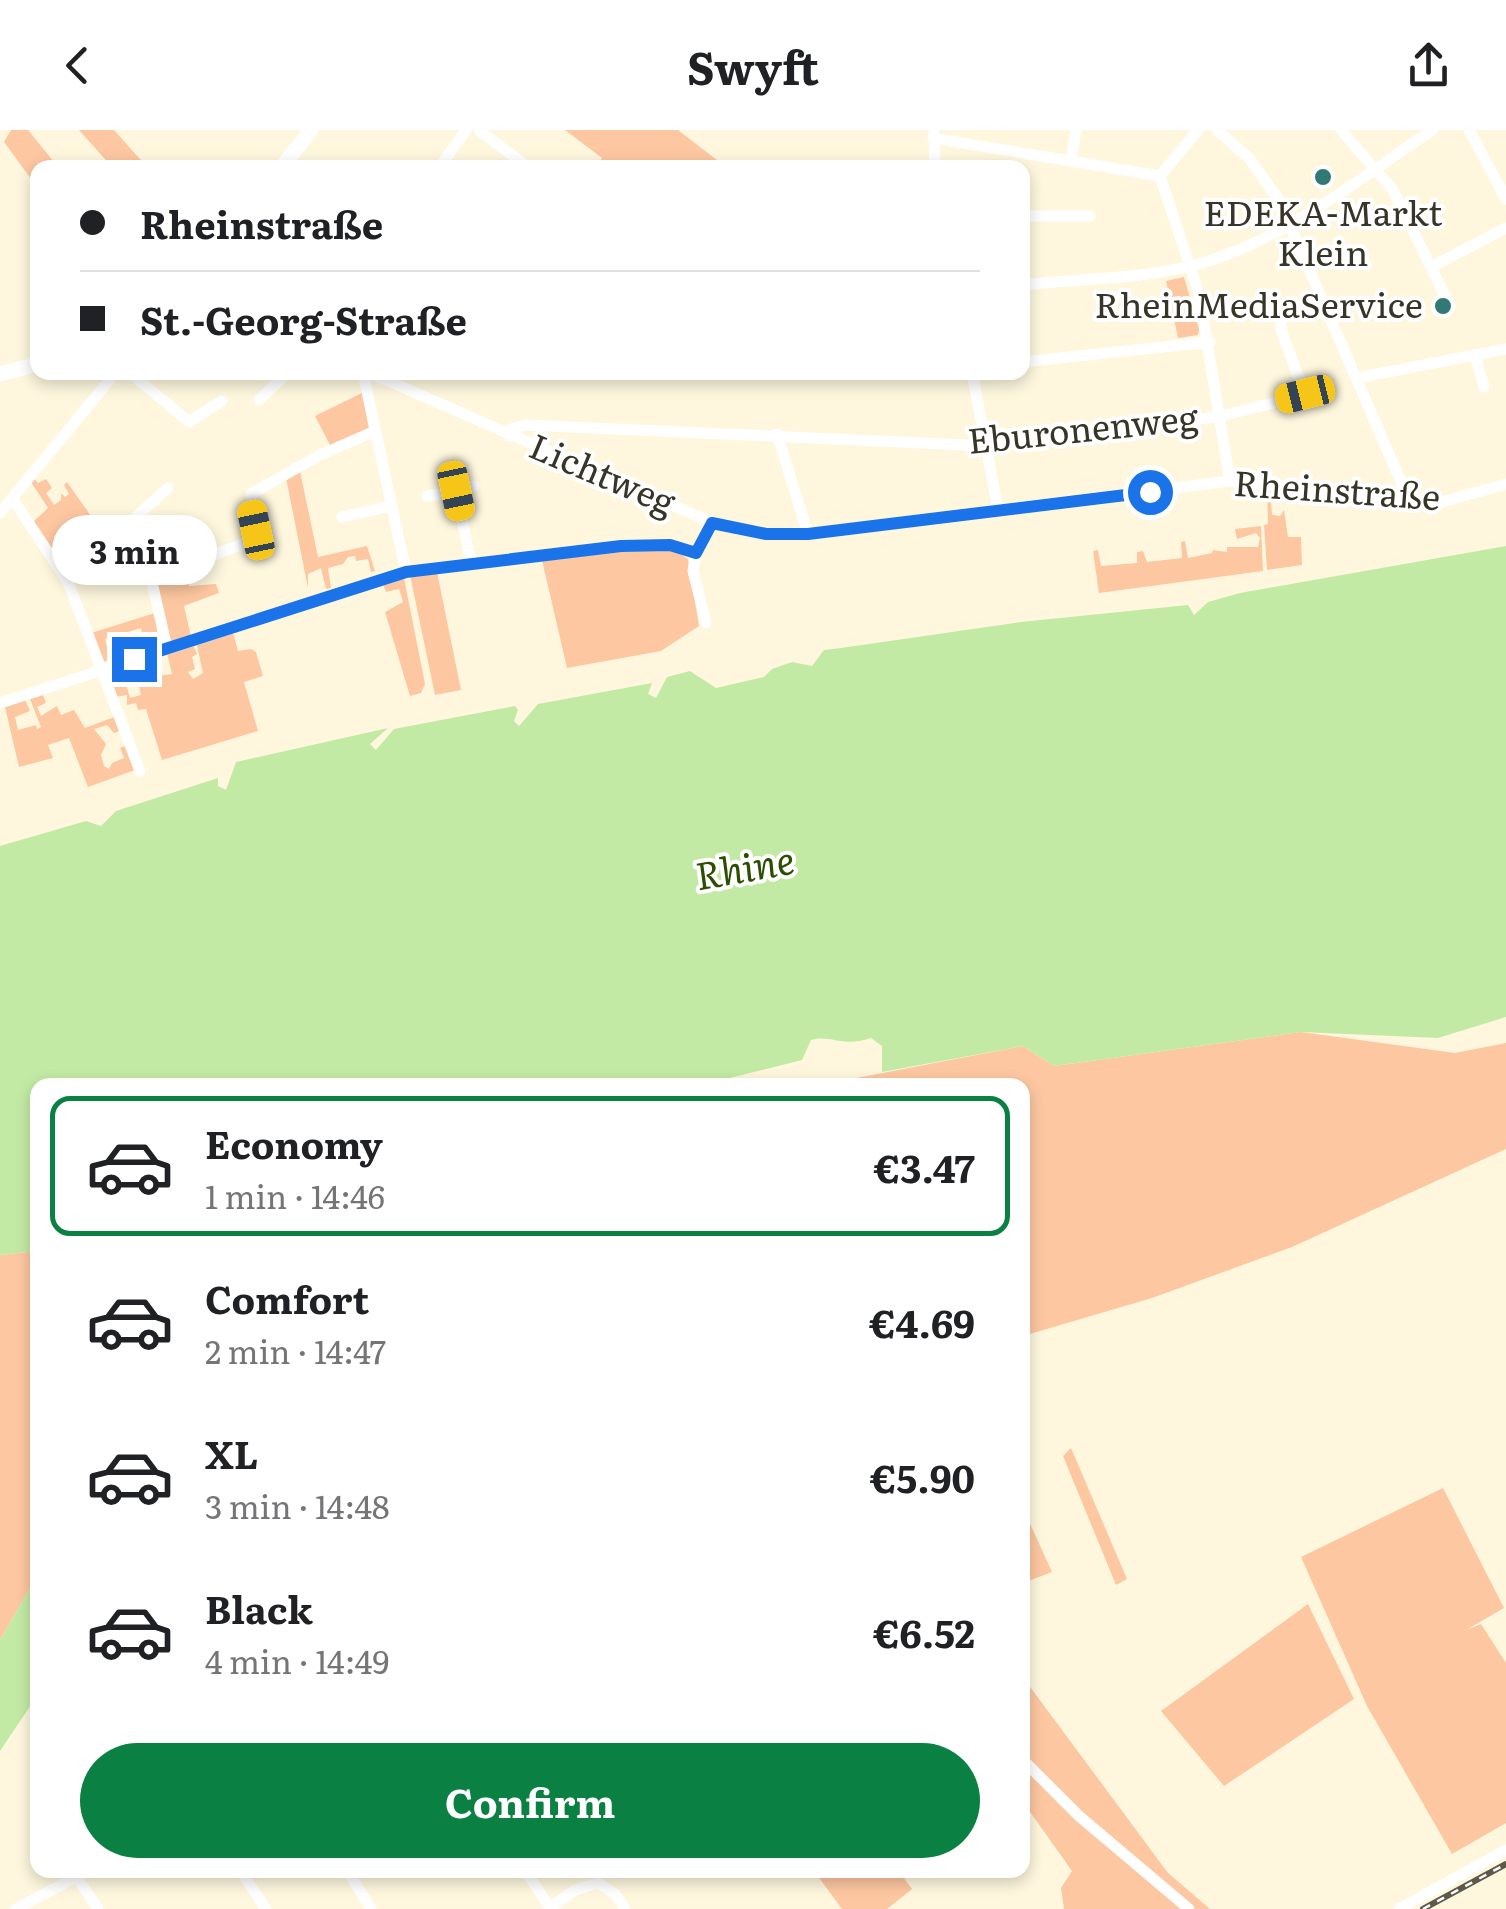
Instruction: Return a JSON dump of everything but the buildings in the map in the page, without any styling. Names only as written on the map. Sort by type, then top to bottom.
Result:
[{"type":"main road","points":[[287,160],[311,130]]},
{"type":"main road","points":[[0,374],[30,366]]},
{"type":"street","points":[[445,160],[466,130]]},
{"type":"street","points":[[479,130],[518,160]]},
{"type":"street","points":[[1071,160],[1076,130]]},
{"type":"street","points":[[1160,176],[1198,130]]},
{"type":"street","points":[[1217,130],[1264,177],[1292,224],[1402,484],[1406,502]]},
{"type":"street","points":[[1341,130],[1393,190],[1450,306]]},
{"type":"street","points":[[1030,284],[1192,266],[1292,224],[1433,130]]},
{"type":"street","points":[[1469,130],[1506,199]]},
{"type":"street","points":[[936,160],[934,134],[1160,176]]},
{"type":"street","points":[[1160,176],[1192,266],[1210,342],[1230,480]]},
{"type":"street","points":[[1030,216],[1090,216]]},
{"type":"street","points":[[1431,267],[1506,228]]},
{"type":"street","name":"Eburonenweg","points":[[510,436],[510,429],[525,426],[988,446],[1221,416],[1305,394],[1281,330],[1281,317]]},
{"type":"street","points":[[1030,361],[1210,342]]},
{"type":"street","points":[[1357,378],[1506,349]]},
{"type":"street","points":[[1475,355],[1484,387]]},
{"type":"street","points":[[0,513],[109,380]]},
{"type":"street","points":[[139,380],[189,422],[222,402]]},
{"type":"street","points":[[260,400],[280,380]]},
{"type":"street","points":[[364,380],[406,572]]},
{"type":"street","name":"Lichtweg","points":[[386,380],[712,523],[766,534],[808,534]]},
{"type":"street","points":[[974,380],[998,510]]},
{"type":"street","points":[[151,578],[251,541],[256,534],[250,494],[320,455],[375,431]]},
{"type":"street","points":[[777,434],[808,534]]},
{"type":"street","name":"Rheinstraße","points":[[808,534],[1230,480],[1337,490],[1406,502],[1445,503],[1506,484]]},
{"type":"street","points":[[427,496],[474,486]]},
{"type":"street","points":[[167,648],[151,578],[127,524],[168,488]]},
{"type":"street","points":[[456,491],[472,563]]},
{"type":"street","points":[[12,498],[68,582],[140,771]]},
{"type":"street","points":[[342,516],[391,506]]},
{"type":"street","points":[[706,623],[693,572],[696,553],[712,523]]},
{"type":"street","points":[[0,704],[406,572],[621,546],[670,545],[696,553]]},
{"type":"street","points":[[1030,1767],[1078,1816],[1189,1909]]},
{"type":"street","points":[[1399,1909],[1506,1850]]},
{"type":"street","points":[[16,1909],[30,1905],[73,1878]]},
{"type":"street","points":[[77,1878],[98,1909]]},
{"type":"street","points":[[245,1878],[266,1909]]},
{"type":"street","points":[[352,1878],[371,1909]]},
{"type":"street","points":[[529,1878],[549,1909],[592,1878]]},
{"type":"street","points":[[595,1878],[625,1909]]},
{"type":"shaded area","points":[[11,130],[28,130],[52,160],[30,160],[30,177],[4,142]]},
{"type":"shaded area","points":[[79,130],[114,130],[141,160],[106,160]]},
{"type":"shaded area","points":[[565,130],[678,130],[717,160],[601,160]]},
{"type":"shaded area","points":[[1184,277],[1199,329],[1198,335],[1178,338],[1166,281]]},
{"type":"shaded area","points":[[362,393],[369,428],[331,447],[315,416]]},
{"type":"shaded area","points":[[300,471],[318,557],[367,546],[375,571],[371,572],[368,559],[356,561],[355,556],[348,557],[343,564],[328,568],[331,588],[326,589],[321,568],[308,574],[308,588],[286,478]]},
{"type":"shaded area","points":[[34,478],[38,483],[46,479],[52,488],[46,493],[54,505],[61,500],[61,493],[65,497],[69,494],[64,485],[67,482],[91,516],[67,534],[79,552],[102,534],[116,552],[126,544],[123,539],[128,535],[133,546],[86,570],[74,558],[77,555],[70,545],[60,552],[66,562],[63,564],[33,522],[48,508],[31,482]]},
{"type":"shaded area","points":[[1267,488],[1278,489],[1279,493],[1271,502],[1272,515],[1280,516],[1284,510],[1288,537],[1301,537],[1302,565],[1267,570]]},
{"type":"shaded area","points":[[1261,526],[1263,571],[1099,593],[1093,551],[1098,550],[1101,566],[1137,563],[1137,552],[1143,551],[1147,562],[1182,558],[1181,542],[1185,541],[1188,558],[1213,550],[1227,552],[1227,547],[1258,547],[1260,538],[1256,533],[1237,539],[1235,529]]},
{"type":"shaded area","points":[[645,547],[671,548],[688,559],[699,626],[661,651],[567,668],[542,560]]},
{"type":"shaded area","points":[[201,565],[203,568],[188,573],[189,586],[216,584],[219,593],[184,606],[191,637],[170,641],[157,582]]},
{"type":"shaded area","points":[[437,572],[461,690],[435,695],[410,575]]},
{"type":"shaded area","points":[[404,578],[425,684],[421,693],[410,696],[385,612],[403,602],[399,589],[386,592],[383,584]]},
{"type":"shaded area","points":[[155,613],[159,646],[146,653],[141,628],[105,639],[108,652],[133,647],[135,656],[102,662],[91,633]]},
{"type":"shaded area","points":[[233,633],[238,651],[256,652],[263,676],[244,682],[258,731],[162,760],[146,709],[138,710],[136,703],[127,705],[127,695],[115,697],[108,674],[121,670],[115,676],[118,686],[126,684],[130,698],[141,695],[138,682],[152,678],[155,684],[159,682],[157,676],[172,674],[167,653],[193,645],[197,654],[192,657],[195,669],[188,672],[193,679],[203,673],[196,641]]},
{"type":"shaded area","points":[[43,695],[46,703],[37,707],[41,716],[57,706],[61,715],[74,710],[85,728],[117,716],[122,730],[114,733],[107,725],[94,729],[106,744],[101,755],[104,766],[109,769],[112,763],[124,758],[120,748],[128,745],[135,770],[88,787],[69,738],[48,745],[53,758],[19,767],[5,707],[25,700],[30,711],[15,717],[18,730],[36,725],[37,729],[41,727],[30,699]]},
{"type":"shaded area","points":[[1301,1032],[1455,1053],[1506,1043],[1506,1149],[1292,1247],[1152,1298],[1030,1334],[1030,1078],[856,1078],[1023,1046],[1054,1066]]},
{"type":"shaded area","points":[[30,1252],[30,1588],[0,1640],[0,1255]]},
{"type":"shaded area","points":[[1071,1448],[1127,1579],[1116,1585],[1063,1456]]},
{"type":"shaded area","points":[[1443,1488],[1504,1608],[1466,1630],[1481,1624],[1506,1663],[1506,1823],[1452,1854],[1367,1706],[1301,1557]]},
{"type":"shaded area","points":[[1030,1523],[1052,1572],[1030,1580]]},
{"type":"shaded area","points":[[1308,1604],[1354,1699],[1224,1786],[1161,1711]]},
{"type":"shaded area","points":[[1030,1687],[1168,1873],[1210,1909],[1064,1909],[1061,1888],[1072,1871],[1030,1812]]},
{"type":"shaded area","points":[[819,1878],[904,1878],[912,1889],[887,1909],[842,1909]]},
{"type":"water","name":"Rhine","points":[[1506,546],[1506,1017],[1438,1038],[1301,1032],[1054,1066],[1023,1046],[882,1072],[882,1046],[871,1038],[852,1042],[811,1040],[802,1060],[729,1078],[30,1078],[30,1252],[0,1255],[0,846],[86,821],[101,826],[116,811],[218,778],[218,786],[226,790],[236,762],[388,728],[370,744],[376,750],[394,729],[515,706],[518,710],[514,721],[519,726],[538,704],[652,683],[648,694],[656,698],[667,677],[690,671],[716,688],[764,677],[772,669],[792,662],[812,666],[824,650],[1021,622],[1188,605],[1194,615],[1208,602]]},
{"type":"water","points":[[30,1588],[30,1706],[0,1751],[0,1640]]},
{"type":"railway","points":[[1423,1909],[1506,1864]]},
{"type":"place","name":"EDEKA-Markt Klein","points":[[1323,177]]},
{"type":"place","name":"RheinMediaService","points":[[1443,306]]},
{"type":"route","points":[[134,659],[406,572],[621,546],[670,545],[696,553],[712,523],[766,534],[808,534],[1150,492]]}]
